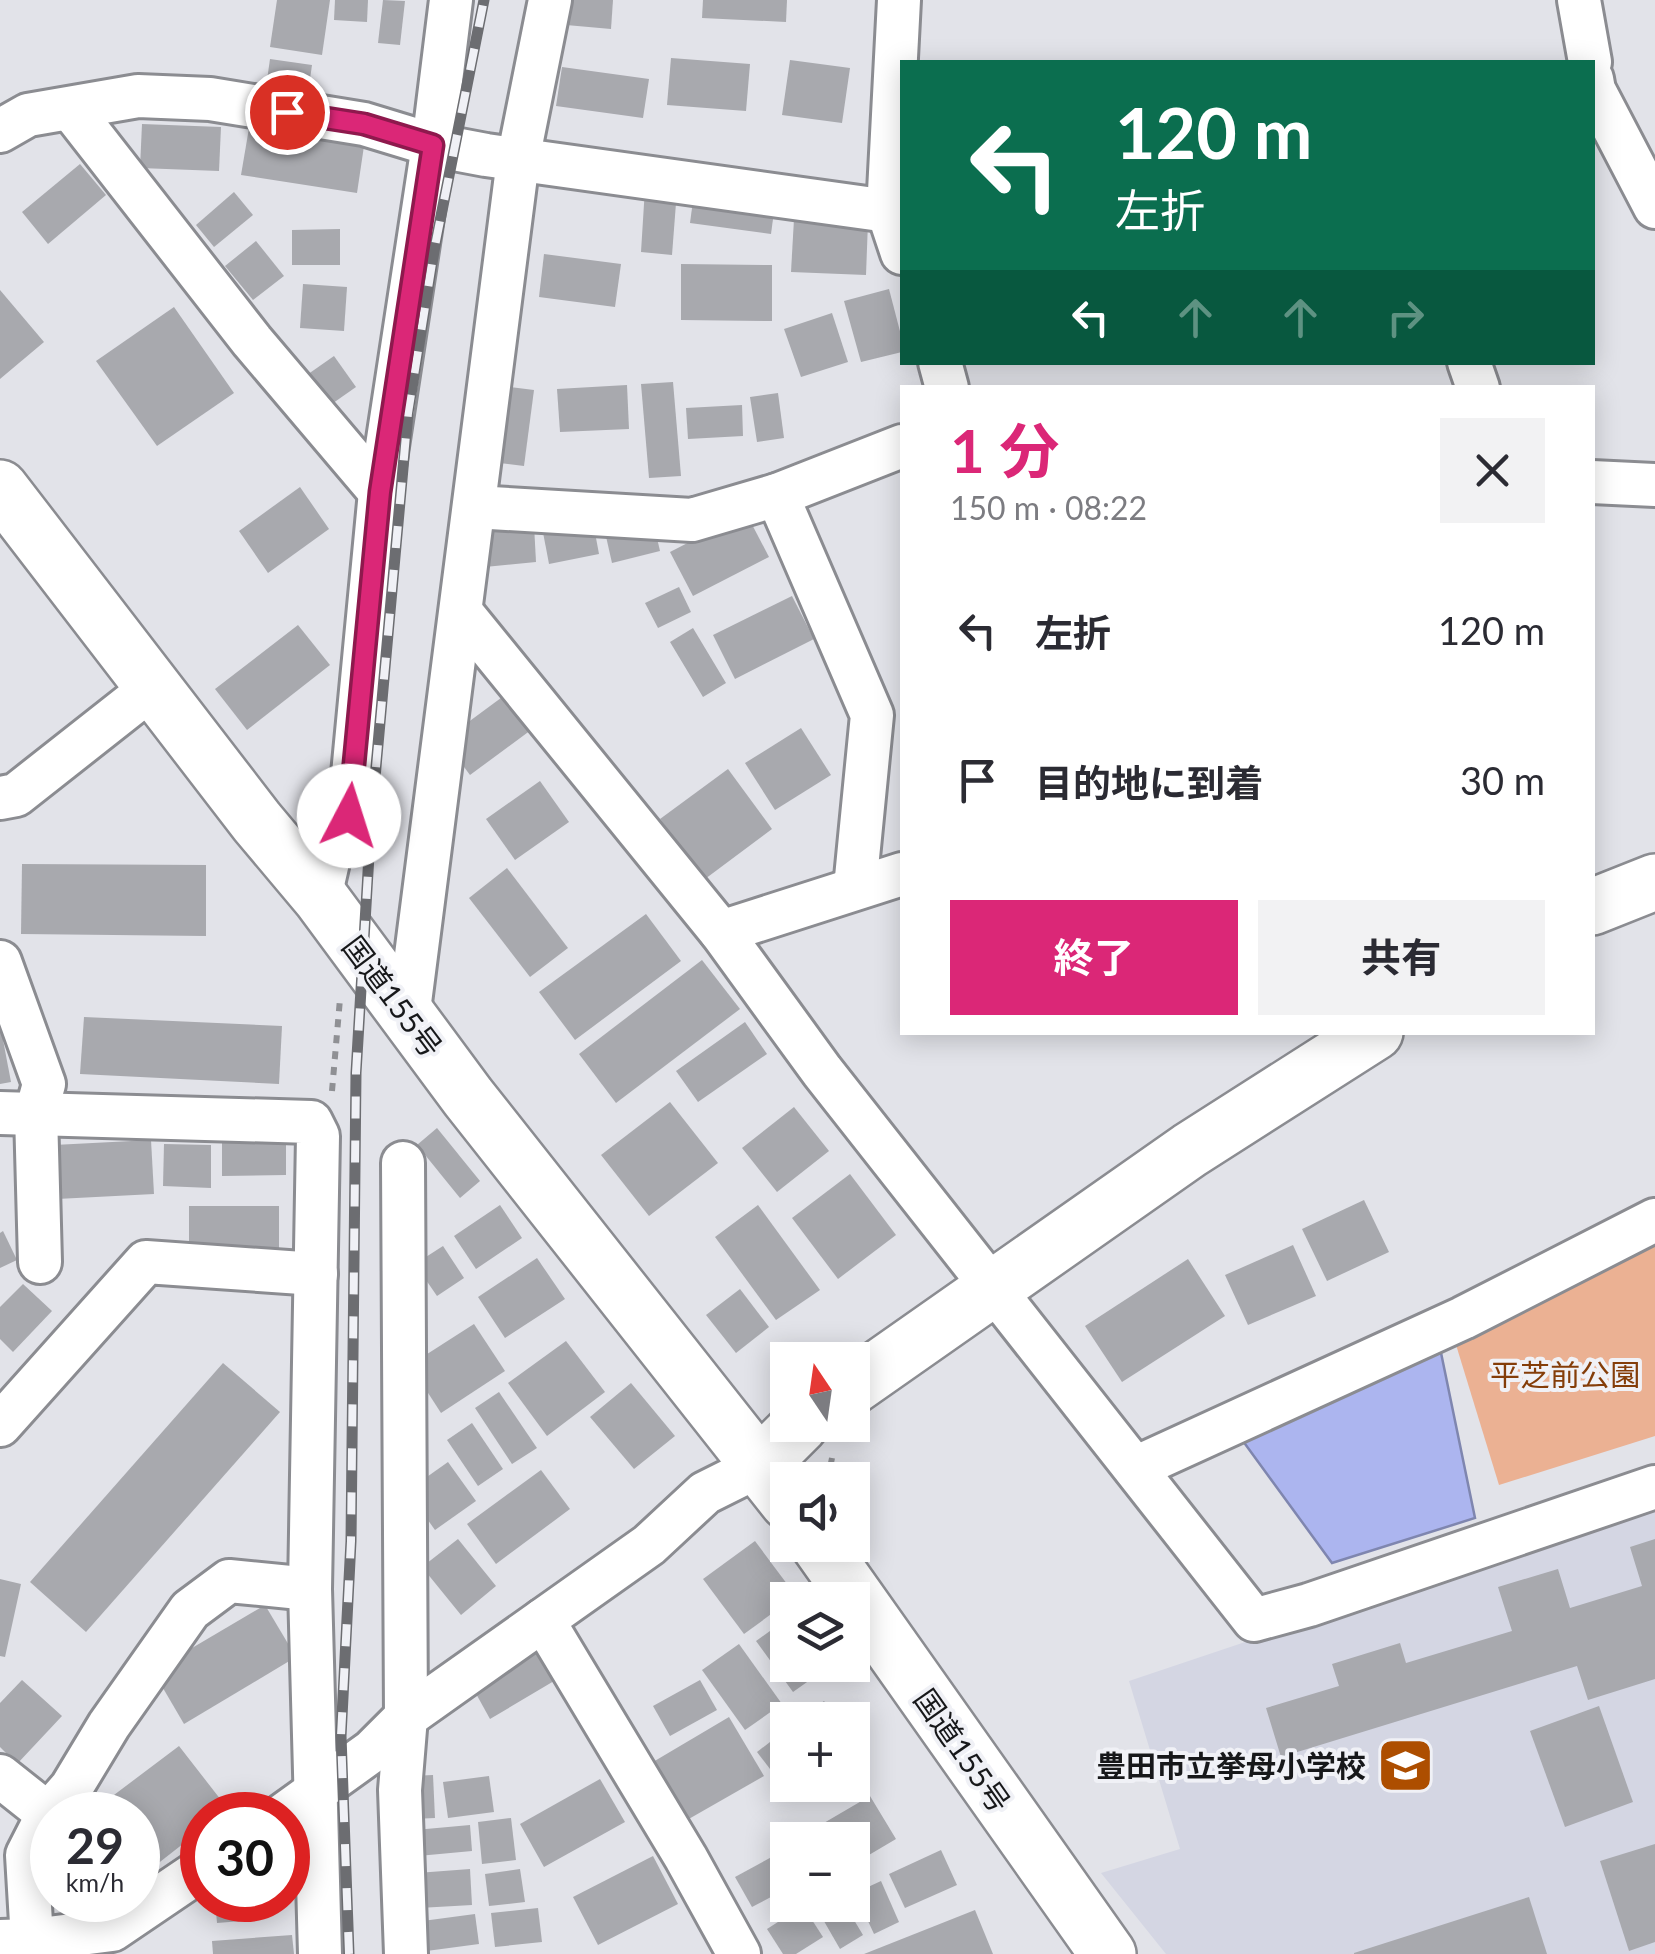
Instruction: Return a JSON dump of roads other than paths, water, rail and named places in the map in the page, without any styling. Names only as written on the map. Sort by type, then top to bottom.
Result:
[{"type":"main road","name":"国道155号","points":[[0,488],[320,897],[408,1018],[770,1479]]},
{"type":"main road","points":[[1595,906],[1655,882]]},
{"type":"main road","points":[[870,1375],[1190,1150],[1370,1035]]},
{"type":"main road","name":"国道155号","points":[[831,1562],[1108,1954]]},
{"type":"street","points":[[320,897],[333,840],[349,816],[380,492],[451,0]]},
{"type":"street","points":[[408,1018],[518,160],[550,0]]},
{"type":"street","points":[[899,0],[895,210],[900,241]]},
{"type":"street","points":[[1579,0],[1589,60]]},
{"type":"street","points":[[1595,86],[1655,208]]},
{"type":"street","points":[[0,131],[28,116],[138,96],[210,99],[364,124],[433,145],[518,160],[895,210]]},
{"type":"street","points":[[71,109],[252,341],[380,492]]},
{"type":"street","points":[[474,507],[692,520],[777,494],[900,447]]},
{"type":"street","points":[[1595,482],[1655,484]]},
{"type":"street","points":[[777,494],[872,715],[855,888]]},
{"type":"street","points":[[461,612],[721,932],[822,1071],[1254,1620],[1309,1606],[1655,1487]]},
{"type":"street","points":[[0,798],[16,796],[153,687]]},
{"type":"street","points":[[721,932],[900,875]]},
{"type":"street","points":[[0,962],[44,1084],[18,1113]]},
{"type":"street","points":[[18,1113],[311,1122],[318,1136],[310,1589],[299,1792]]},
{"type":"street","points":[[18,1113],[40,1262]]},
{"type":"street","points":[[403,1163],[406,1717],[400,1790],[406,1954]]},
{"type":"street","points":[[1135,1468],[1462,1318],[1655,1220]]},
{"type":"street","points":[[0,1426],[146,1262],[316,1274]]},
{"type":"street","points":[[310,1796],[372,1751],[406,1717],[649,1545],[706,1493],[770,1485]]},
{"type":"street","points":[[67,1792],[108,1725],[190,1610],[230,1581],[310,1589]]},
{"type":"street","points":[[543,1620],[739,1954]]},
{"type":"street","points":[[0,1776],[30,1800]]},
{"type":"street","points":[[30,1848],[16,1941],[112,1930],[180,1884]]},
{"type":"street","points":[[310,1886],[320,1954]]},
{"type":"water","points":[[1439,1343],[1475,1518],[1332,1563],[1240,1437]]},
{"type":"railway","points":[[349,1954],[341,1736],[351,1541],[356,1073],[371,822],[408,413],[434,251],[484,0]]},
{"type":"place","name":"豊田市立挙母小学校","points":[[1405,1765]]},
{"type":"park label","name":"平芝前公園","points":[[1565,1374]]}]
